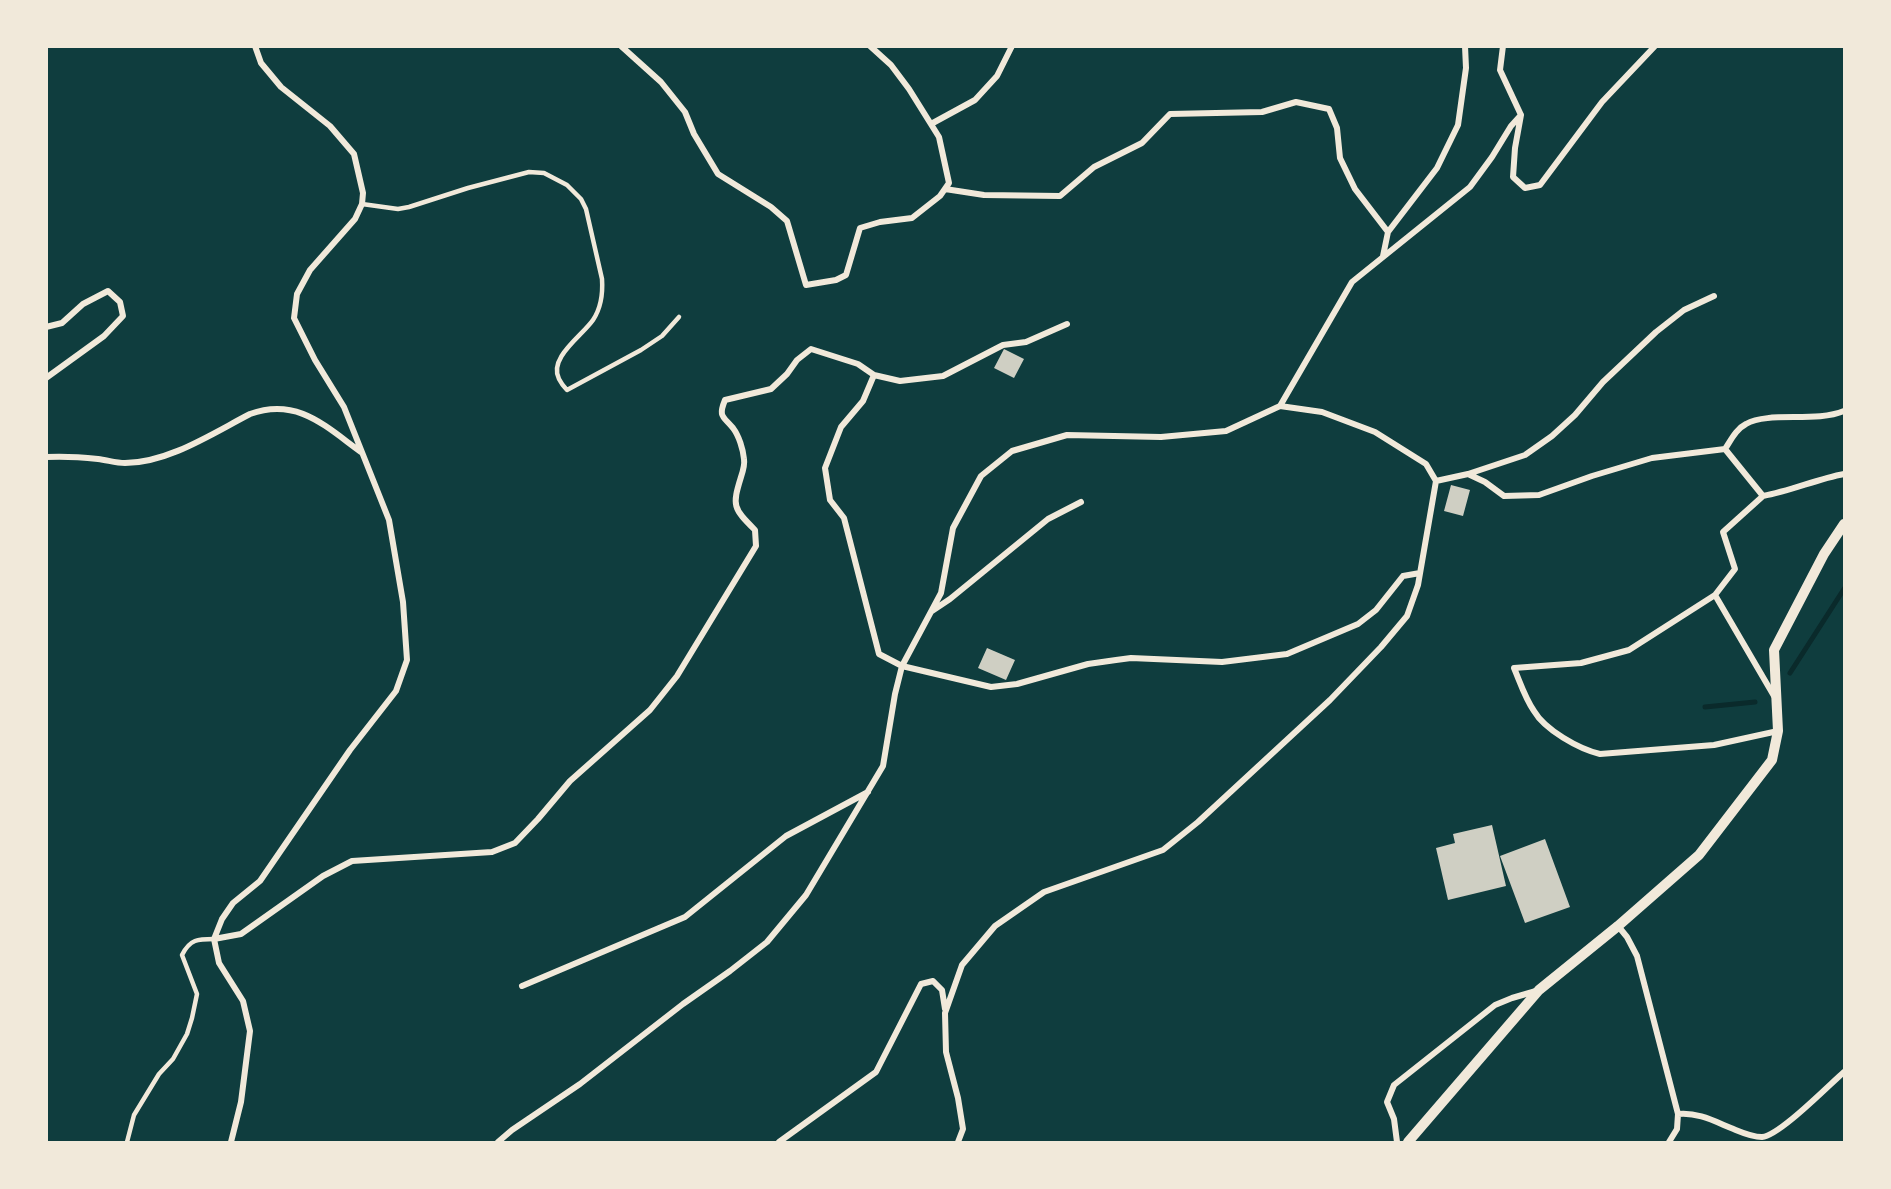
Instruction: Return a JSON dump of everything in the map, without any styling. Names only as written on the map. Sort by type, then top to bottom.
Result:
[{"type":"street","points":[[231,1143],[241,1102],[250,1031],[243,1001],[219,963],[214,939],[222,919],[233,903],[260,881],[338,767],[396,691],[407,660],[402,602],[389,520],[344,407],[315,360],[294,318],[297,294],[310,270],[355,219],[362,204],[363,193],[354,154],[330,126],[281,87],[261,63],[255,46]]},
{"type":"street","points":[[621,46],[661,81],[685,112],[694,134],[718,174],[771,207],[787,221],[806,285],[836,280],[846,275],[860,228],[880,222],[912,218],[940,196],[949,183],[939,137],[891,65],[870,46]]},
{"type":"street","points":[[931,124],[975,100],[997,76],[1012,46]]},
{"type":"street","points":[[1383,257],[1388,232],[1437,168],[1458,125],[1466,68],[1465,46]]},
{"type":"street","points":[[1503,46],[1500,70],[1521,115],[1513,177],[1525,189],[1540,185],[1602,102],[1655,46]]},
{"type":"street","points":[[945,189],[984,195],[1060,196],[1094,167],[1142,142],[1170,114],[1262,112],[1296,102],[1329,109],[1337,128],[1340,158],[1355,189],[1388,232]]},
{"type":"street","points":[[1280,406],[1352,282],[1470,187],[1492,157],[1510,126],[1521,115]]},
{"type":"street","points":[[46,327],[62,323],[83,304],[108,291],[120,302],[123,316],[111,330],[46,378]]},
{"type":"street","points":[[1436,481],[1468,474],[1525,455],[1552,436],[1575,415],[1604,382],[1656,332],[1684,310],[1714,296]]},
{"type":"street","points":[[214,939],[241,934],[323,876],[352,861],[492,852],[515,843],[570,781],[650,710],[677,676],[756,546],[755,530],[740,515],[735,499],[745,462],[734,429],[723,418],[721,409],[725,400],[771,389],[787,374],[797,360],[811,349],[858,364],[874,375],[900,381],[943,376],[1003,345],[1026,342],[1067,324]]},
{"type":"street","points":[[874,375],[863,401],[841,427],[825,468],[830,500],[844,518],[879,654],[903,666],[990,687],[1017,684],[1088,664],[1131,658],[1222,662],[1287,654],[1358,624],[1376,610],[1403,576],[1420,573]]},
{"type":"street","points":[[498,1143],[512,1130],[580,1084],[767,942],[806,895],[883,766],[895,694],[903,666],[941,593],[953,528],[981,476],[1012,450],[1067,435],[1161,437],[1226,431],[1280,406],[1322,412],[1375,432],[1426,464],[1436,481],[1418,585],[1407,616],[1381,647],[1330,700],[1207,814],[1163,850],[1044,892],[995,926],[962,965],[945,1013]]},
{"type":"street","points":[[46,457],[75,457],[125,463],[148,460],[162,457],[250,414],[279,408],[302,412],[314,418],[362,452]]},
{"type":"street","points":[[1725,449],[1737,430],[1747,423],[1765,419],[1819,418],[1845,411]]},
{"type":"street","points":[[1468,474],[1485,482],[1504,496],[1539,495],[1652,458],[1725,449]]},
{"type":"street","points":[[1725,449],[1763,496]]},
{"type":"street","points":[[1778,731],[1714,745],[1600,754],[1586,750],[1554,731],[1535,713],[1514,668],[1581,663],[1629,650],[1715,596],[1735,569],[1723,532],[1763,496],[1845,474]]},
{"type":"street","points":[[932,611],[1048,519],[1081,502]]},
{"type":"street","points":[[1408,1143],[1539,990],[1618,926],[1699,855],[1772,760],[1778,731],[1774,650],[1824,554],[1845,524]]},
{"type":"street","points":[[1715,596],[1776,700]]},
{"type":"street","points":[[522,986],[685,916],[786,836],[868,792]]},
{"type":"street","points":[[1618,926],[1628,938],[1637,956],[1678,1114],[1677,1129],[1669,1143]]},
{"type":"street","points":[[780,1143],[876,1072],[921,984],[933,981],[942,990],[946,1052],[958,1098],[963,1129],[958,1143]]},
{"type":"street","points":[[1397,1143],[1394,1119],[1387,1102],[1394,1085],[1495,1005],[1539,990]]},
{"type":"street","points":[[1678,1114],[1689,1113],[1702,1116],[1751,1136],[1765,1137],[1779,1130],[1845,1072]]},
{"type":"lane","points":[[362,204],[398,209],[409,207],[528,171],[544,173],[567,185],[581,199],[586,209],[603,289],[592,321],[562,355],[557,364],[558,378],[567,390],[641,350],[662,336],[679,317]]},
{"type":"lane","points":[[128,1143],[134,1115],[159,1074],[173,1059],[187,1034],[192,1018],[197,994],[182,955],[186,947],[196,939],[214,939]]},
{"type":"building","points":[[1004,349],[1024,359],[1014,378],[994,368]]},
{"type":"building","points":[[1451,485],[1470,490],[1463,516],[1444,511]]},
{"type":"building","points":[[987,648],[1015,660],[1006,680],[978,668]]},
{"type":"building","points":[[1492,825],[1506,886],[1448,900],[1436,848],[1455,843],[1453,834]]},
{"type":"building","points":[[1545,839],[1570,907],[1525,923],[1500,856]]},
{"type":"waterway","points":[[1790,673],[1844,589]]},
{"type":"waterway","points":[[1705,707],[1755,702]]}]
